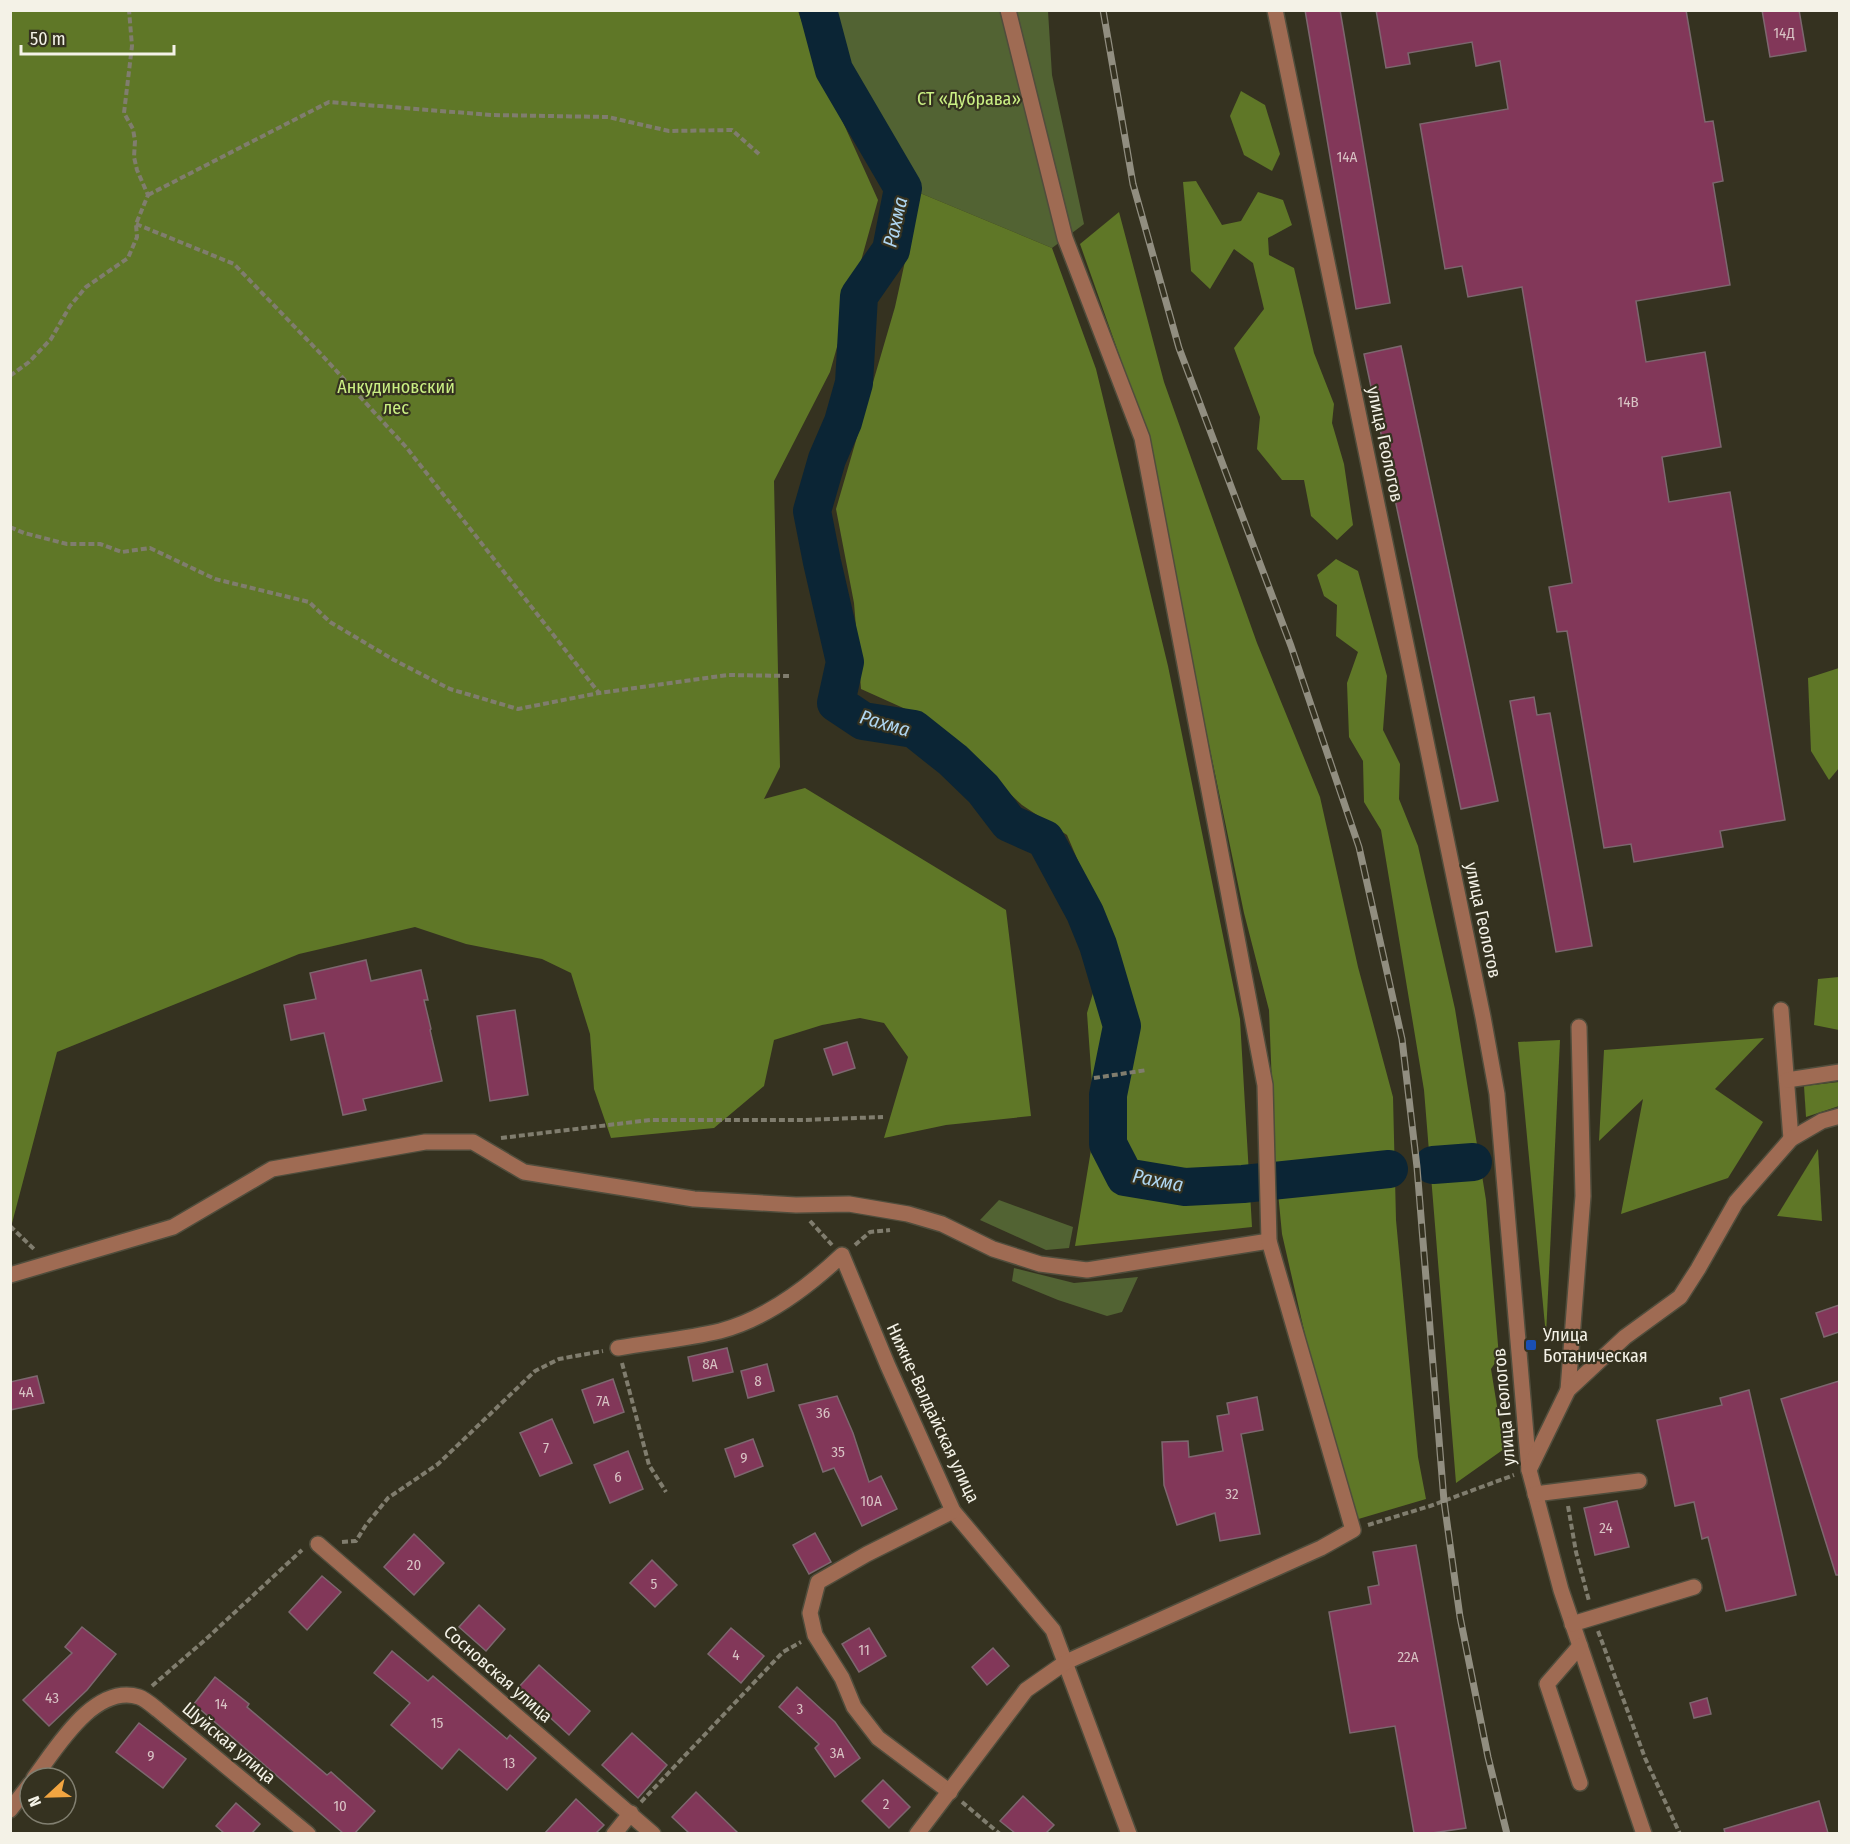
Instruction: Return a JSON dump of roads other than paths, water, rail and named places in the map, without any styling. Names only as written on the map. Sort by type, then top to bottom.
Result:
[{"type":"street","points":[[917,1833],[1026,1690],[1066,1662],[1270,1572],[1353,1530],[1269,1241],[1265,1085],[1142,438],[1065,238],[1008,10]]},
{"type":"street","name":"улица Геологов","points":[[1275,10],[1497,1094],[1529,1470],[1561,1590],[1644,1833]]},
{"type":"street","points":[[1781,1010],[1791,1139]]},
{"type":"street","points":[[1568,1390],[1582,1196],[1579,1027]]},
{"type":"street","points":[[1786,1080],[1839,1072]]},
{"type":"street","points":[[1529,1470],[1568,1390],[1625,1337],[1680,1297],[1736,1202],[1791,1139],[1822,1120],[1839,1116]]},
{"type":"street","points":[[10,1275],[173,1227],[272,1169],[425,1142],[473,1142],[524,1172],[694,1199],[796,1205],[849,1204],[908,1214],[942,1224],[993,1249],[1040,1264],[1087,1270],[1269,1241]]},
{"type":"street","name":"Нижне-Валдайская улица","points":[[618,1348],[721,1331],[782,1302],[820,1275],[842,1255],[888,1366],[953,1511],[1053,1630],[1129,1833]]},
{"type":"street","points":[[1535,1494],[1639,1481]]},
{"type":"street","points":[[950,1792],[878,1738],[854,1707],[842,1678],[815,1635],[810,1613],[818,1582],[867,1554],[953,1511]]},
{"type":"street","name":"Сосновская улица","points":[[318,1544],[653,1833]]},
{"type":"street","points":[[1572,1624],[1694,1587]]},
{"type":"street","points":[[1580,1646],[1547,1684],[1580,1783]]},
{"type":"street","name":"Шуйская улица","points":[[43,1766],[78,1719],[98,1704],[120,1696],[140,1697],[308,1833]]},
{"type":"street","points":[[614,1833],[631,1813]]},
{"type":"waterway","name":"Рахма","points":[[818,10],[834,70],[903,188],[891,250],[859,296],[854,383],[843,422],[827,459],[812,511],[845,662],[836,703],[863,721],[914,729],[953,760],[983,789],[1009,823],[1045,839],[1085,913],[1098,945],[1122,1026],[1108,1095],[1108,1144],[1125,1177],[1185,1187],[1243,1184],[1389,1169]]},
{"type":"waterway","name":"Рахма","points":[[1433,1165],[1473,1162]]},
{"type":"railway","points":[[1103,10],[1133,184],[1179,348],[1291,646],[1359,847],[1402,1039],[1417,1167],[1444,1501],[1460,1617],[1488,1757],[1507,1834]]},
{"type":"place","name":"Улица Ботаническая","points":[[1531,1345]]},
{"type":"park label","name":"СТ «Дубрава»","points":[[969,99]]},
{"type":"park label","name":"Анкудиновский лес","points":[[396,397]]}]
